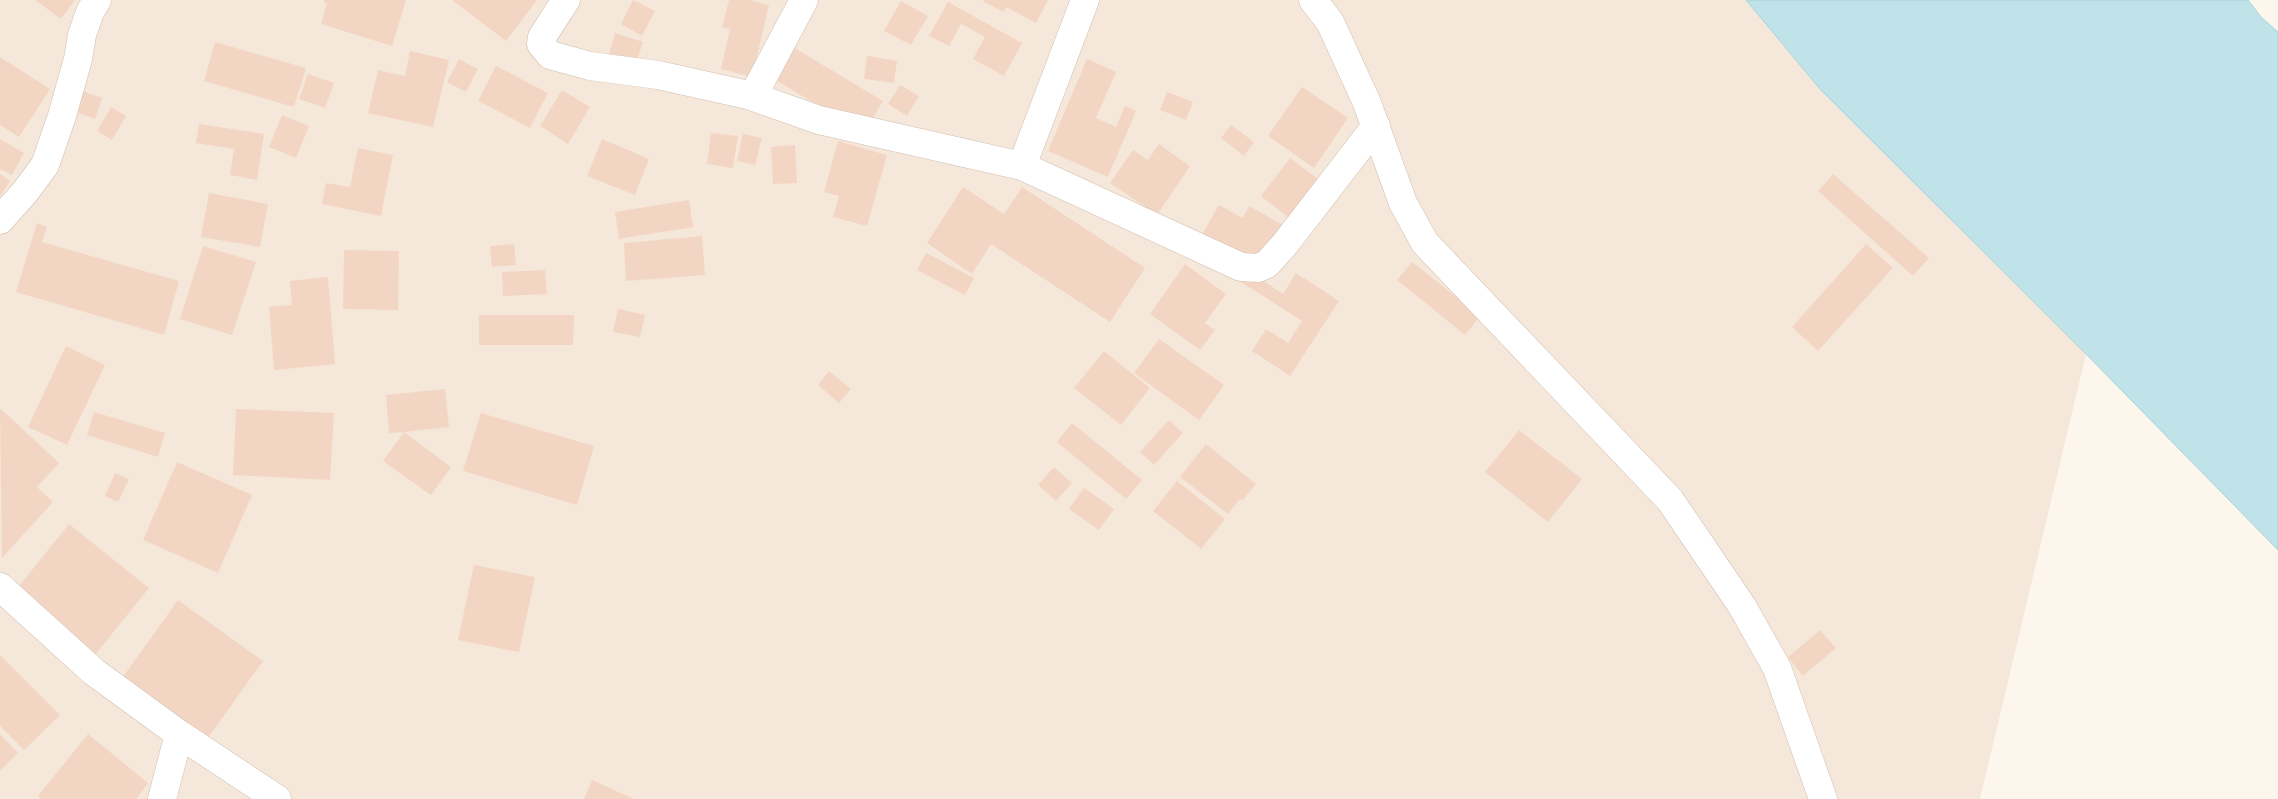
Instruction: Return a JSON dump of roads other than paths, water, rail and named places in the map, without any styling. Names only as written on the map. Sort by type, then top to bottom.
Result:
[{"type":"street","points":[[0,220],[25,192],[44,165],[62,116],[78,59],[82,35],[90,12],[97,0]]},
{"type":"street","points":[[566,0],[542,37],[541,44],[550,55],[590,66],[658,75],[753,96],[819,120],[1022,166],[1241,267],[1258,268],[1267,264],[1285,244],[1376,126]]},
{"type":"street","points":[[753,96],[804,0]]},
{"type":"street","points":[[1022,166],[1085,0]]},
{"type":"street","points":[[1313,0],[1330,22],[1367,103],[1402,203],[1425,243],[1670,500],[1742,606],[1777,668],[1823,799]]},
{"type":"street","points":[[0,586],[94,672],[179,734],[277,799]]},
{"type":"street","points":[[162,799],[179,734]]},
{"type":"water","points":[[1746,0],[2248,0],[2261,17],[2278,32],[2278,550],[2086,354],[1820,89]]}]
